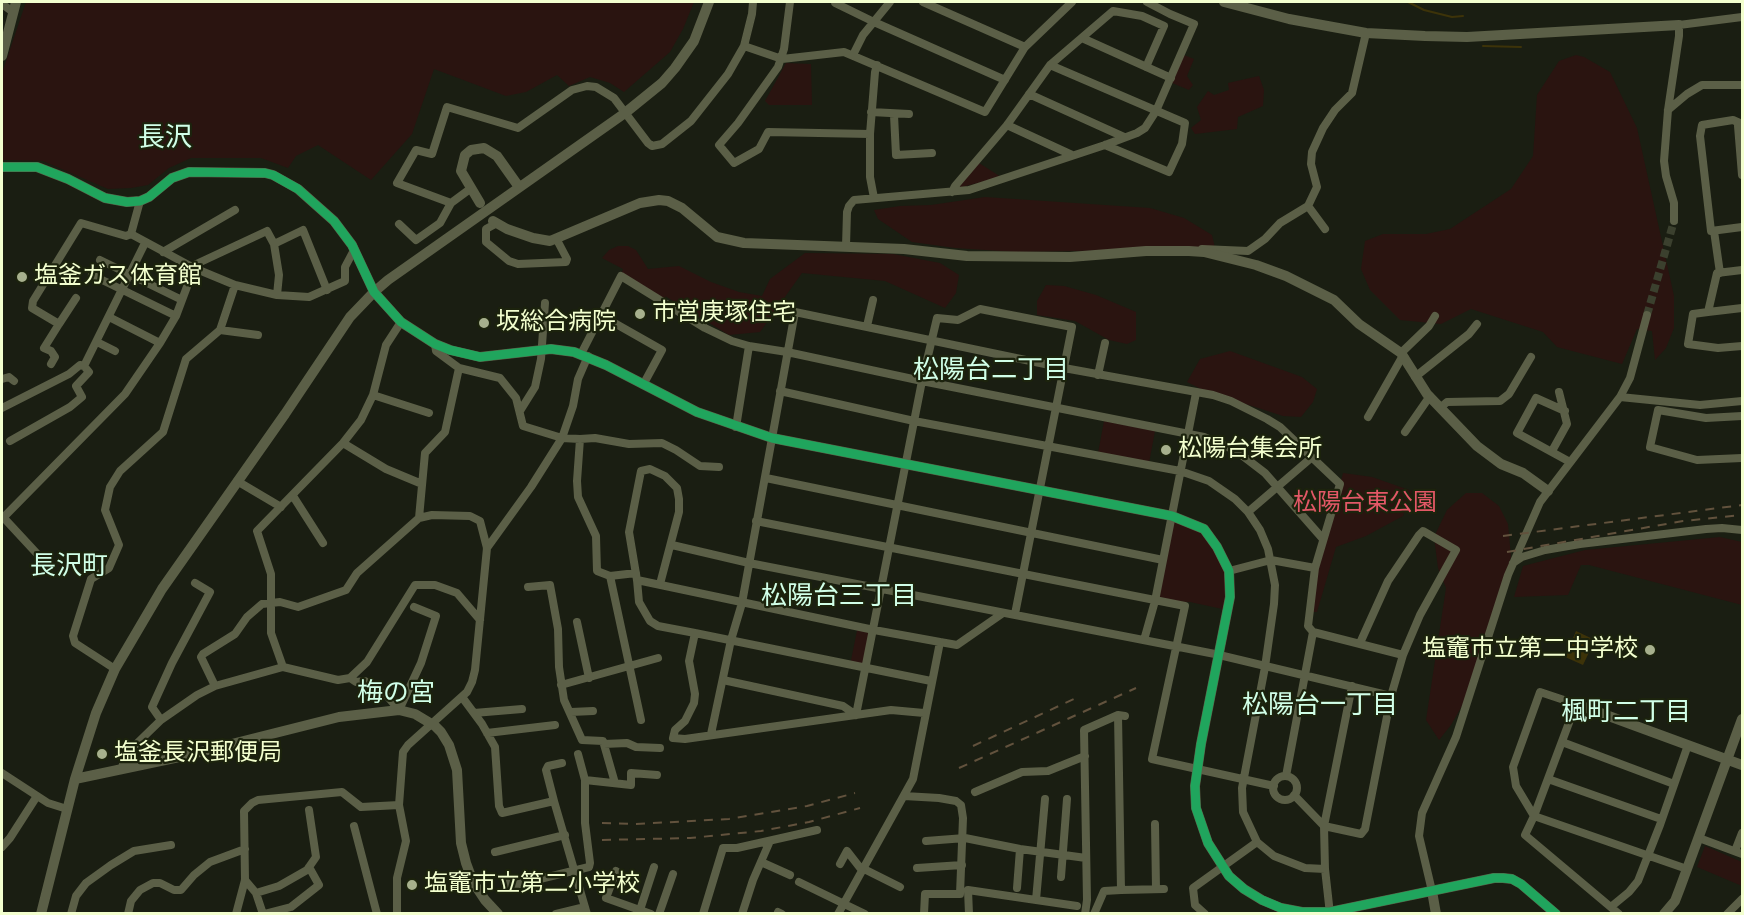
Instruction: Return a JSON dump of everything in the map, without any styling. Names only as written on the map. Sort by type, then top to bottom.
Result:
[{"type":"street","points":[[41,914],[75,779],[96,713],[115,669],[162,589],[344,326],[374,292],[625,113],[662,83],[694,41],[709,2]]},
{"type":"street","points":[[451,203],[396,183],[416,150],[432,154],[447,107],[518,128],[572,90],[587,86],[596,87],[608,93],[648,143],[652,146],[662,144],[691,121],[728,74],[744,46],[753,2]]},
{"type":"street","points":[[790,2],[782,59],[757,99],[719,145],[734,163],[759,149],[768,132],[870,134]]},
{"type":"street","points":[[835,2],[874,22],[1005,80]]},
{"type":"street","points":[[853,54],[863,35],[890,2]]},
{"type":"street","points":[[923,2],[1024,47]]},
{"type":"street","points":[[744,46],[782,59],[844,52],[853,54],[985,112],[1024,47],[1072,2]]},
{"type":"street","points":[[846,246],[851,201],[952,192],[994,183],[1105,145],[1145,128],[1156,111],[1194,24],[1147,2]]},
{"type":"street","points":[[1224,2],[1289,19],[1366,33],[1467,37],[1679,25],[1743,17]]},
{"type":"street","points":[[2,4],[14,7],[4,40],[2,56]]},
{"type":"street","points":[[952,192],[1007,125],[1050,65],[1113,11],[1142,16],[1164,26],[1146,67]]},
{"type":"street","points":[[1674,221],[1674,203],[1664,161],[1679,25]]},
{"type":"street","points":[[1190,251],[1208,248],[1248,251],[1265,239],[1280,223],[1308,206],[1317,187],[1311,164],[1312,152],[1323,128],[1335,110],[1352,93],[1366,33]]},
{"type":"street","points":[[1082,38],[1170,78]]},
{"type":"street","points":[[874,198],[870,177],[870,134],[877,65]]},
{"type":"street","points":[[1050,65],[1185,123],[1182,144],[1169,172],[1105,145]]},
{"type":"street","points":[[1668,110],[1702,85],[1743,85]]},
{"type":"street","points":[[1029,94],[1124,137]]},
{"type":"street","points":[[872,112],[894,115],[909,114]]},
{"type":"street","points":[[894,115],[896,155],[932,153]]},
{"type":"street","points":[[1720,273],[1707,199],[1700,136],[1702,125],[1733,120],[1741,123],[1738,126],[1743,176]]},
{"type":"street","points":[[1007,125],[1072,155]]},
{"type":"street","points":[[480,202],[461,171],[465,155],[476,148],[484,148],[497,156],[519,187]]},
{"type":"street","points":[[2,167],[37,167],[68,179],[105,198],[127,202],[140,201],[149,197],[172,178],[189,172],[265,173],[285,181],[334,221],[354,250],[374,292],[401,322],[450,351],[472,356],[551,350],[584,355],[697,412],[772,438],[1172,516],[1204,529],[1217,547],[1228,571],[1230,597],[1197,769],[1196,808],[1208,843],[1222,866],[1244,889],[1262,900],[1281,908],[1302,912],[1330,913],[1494,878],[1512,879],[1533,892],[1556,914]]},
{"type":"street","points":[[399,224],[416,240],[440,223],[451,203],[470,189]]},
{"type":"street","points":[[557,240],[567,259],[566,262],[518,264],[509,261],[486,242],[486,229],[495,222],[533,238],[557,240],[640,203],[659,200],[668,201],[682,208],[712,234],[723,239],[744,243],[846,246],[978,256],[1084,256],[1146,251],[1190,251],[1204,252],[1256,265],[1286,276],[1334,300],[1359,324],[1403,355],[1415,377],[1430,396],[1477,446],[1501,464],[1523,473],[1548,491]]},
{"type":"street","points":[[131,234],[140,201]]},
{"type":"street","points":[[1308,206],[1325,229]]},
{"type":"street","points":[[163,252],[235,210]]},
{"type":"street","points":[[59,324],[32,308],[33,301],[81,224],[126,236],[131,234]]},
{"type":"street","points":[[1714,231],[1743,227]]},
{"type":"street","points":[[274,244],[303,230],[327,290]]},
{"type":"street","points":[[41,558],[2,518],[125,394],[176,316],[193,267],[267,231],[274,244],[279,275],[278,295]]},
{"type":"street","points":[[131,234],[193,267],[235,285],[278,295],[309,297],[345,281],[345,267],[354,250]]},
{"type":"street","points":[[84,366],[145,243]]},
{"type":"street","points":[[100,260],[182,300]]},
{"type":"street","points":[[1708,312],[1717,273],[1743,270]]},
{"type":"street","points":[[92,275],[176,316]]},
{"type":"street","points":[[487,548],[531,487],[561,438],[573,406],[584,355],[621,276],[705,328],[732,341],[749,346],[1204,437],[1234,450],[1251,461],[1278,486],[1323,539]]},
{"type":"street","points":[[115,669],[75,643],[73,636],[91,579],[109,568],[119,545],[105,510],[110,487],[120,471],[163,432],[186,358],[220,330],[235,285]]},
{"type":"street","points":[[51,364],[55,357],[51,351],[44,348],[76,298]]},
{"type":"street","points":[[867,326],[873,300]]},
{"type":"street","points":[[520,411],[535,387],[541,359],[545,303]]},
{"type":"street","points":[[1743,308],[1693,314],[1688,344],[1719,348],[1743,346]]},
{"type":"street","points":[[856,715],[922,381],[937,318],[958,320],[980,309],[1072,327],[1015,614]]},
{"type":"street","points":[[711,734],[731,640],[742,603],[795,312],[1098,375],[1213,395],[1231,401],[1267,419],[1280,427],[1340,484],[1315,568],[1308,626],[1313,632],[1403,655]]},
{"type":"street","points":[[1436,914],[1420,843],[1420,824],[1426,803],[1456,736],[1512,563],[1531,519],[1548,491],[1620,397],[1630,378],[1647,315]]},
{"type":"street","points":[[602,316],[662,350],[643,385]]},
{"type":"street","points":[[1368,417],[1403,355],[1435,316]]},
{"type":"street","points":[[109,317],[160,343]]},
{"type":"street","points":[[283,667],[271,633],[271,574],[257,531],[343,443],[361,420],[372,394],[386,345],[401,322]]},
{"type":"street","points":[[1415,377],[1469,334],[1477,324]]},
{"type":"street","points":[[220,330],[258,335]]},
{"type":"street","points":[[97,342],[114,351]]},
{"type":"street","points":[[435,344],[436,351],[459,368],[500,378],[516,398],[523,426],[561,438],[595,438],[629,444],[662,443],[700,466],[719,467]]},
{"type":"street","points":[[1098,375],[1105,344]]},
{"type":"street","points":[[736,427],[749,346]]},
{"type":"street","points":[[1440,408],[1447,402],[1500,401],[1509,394],[1531,357]]},
{"type":"street","points":[[2,408],[69,374],[80,365],[84,366]]},
{"type":"street","points":[[10,441],[70,407],[82,397],[76,386],[89,372],[84,366]]},
{"type":"street","points":[[419,518],[426,453],[444,432],[459,368]]},
{"type":"street","points":[[2,379],[9,377],[14,381]]},
{"type":"street","points":[[780,392],[914,422],[1180,471],[1209,481],[1248,512],[1260,530],[1271,560],[1275,585],[1265,667],[1244,780],[1243,812],[1257,842],[1264,849],[1285,862],[1305,868],[1325,869]]},
{"type":"street","points":[[1552,451],[1568,424],[1559,392]]},
{"type":"street","points":[[1144,640],[1155,601],[1196,393]]},
{"type":"street","points":[[372,394],[429,413]]},
{"type":"street","points":[[1405,432],[1430,396]]},
{"type":"street","points":[[1620,397],[1700,405],[1743,401]]},
{"type":"street","points":[[1565,411],[1536,398],[1517,433],[1570,462]]},
{"type":"street","points":[[1743,416],[1706,418],[1658,410],[1650,447],[1697,460],[1743,458]]},
{"type":"street","points":[[580,439],[578,496],[596,536],[597,571],[610,576],[637,577],[742,603],[957,645],[1003,613]]},
{"type":"street","points":[[343,443],[386,469],[422,483]]},
{"type":"street","points":[[1248,512],[1311,458]]},
{"type":"street","points":[[660,584],[679,512],[677,488],[665,476],[650,469],[641,471],[629,532],[639,602],[650,621],[658,626],[931,681]]},
{"type":"street","points":[[766,478],[1163,560]]},
{"type":"street","points":[[237,482],[281,507]]},
{"type":"street","points":[[293,496],[323,543]]},
{"type":"street","points":[[215,686],[201,657],[236,634],[247,617],[262,603],[280,602],[298,607],[346,590],[357,573],[419,518],[442,515],[470,516],[480,522],[487,548],[475,670],[467,692],[403,752],[399,805],[406,841],[397,878],[397,914]]},
{"type":"street","points":[[756,521],[1185,606],[1152,759],[1274,786]]},
{"type":"street","points":[[1512,563],[1521,557],[1545,550],[1580,544],[1706,529],[1743,530]]},
{"type":"street","points":[[1294,795],[1324,826],[1360,834],[1365,829],[1391,696],[1403,655],[1420,615],[1456,550],[1423,531],[1388,581],[1360,643]]},
{"type":"street","points":[[672,545],[749,563],[1218,655],[1391,696]]},
{"type":"street","points":[[1228,571],[1271,560],[1315,568]]},
{"type":"street","points":[[610,576],[640,720]]},
{"type":"street","points":[[161,720],[152,706],[210,592],[195,583]]},
{"type":"street","points":[[121,770],[127,753],[161,720],[197,694],[215,686],[283,667],[338,680],[350,678],[367,662],[414,585],[435,585],[457,593],[480,620]]},
{"type":"street","points":[[528,587],[550,585],[558,629],[564,700],[582,740],[603,741],[615,783]]},
{"type":"street","points":[[399,710],[421,663],[436,616],[414,607]]},
{"type":"street","points":[[576,622],[589,678]]},
{"type":"street","points":[[1286,776],[1313,632]]},
{"type":"street","points":[[694,633],[689,661],[695,694],[694,703],[685,721],[675,730],[674,738],[686,739],[891,710],[924,713]]},
{"type":"street","points":[[838,914],[913,779],[939,642]]},
{"type":"street","points":[[561,685],[658,658]]},
{"type":"street","points":[[350,678],[356,682],[365,681],[387,696],[399,710]]},
{"type":"street","points":[[723,680],[843,706],[856,715]]},
{"type":"street","points":[[1330,913],[1325,869],[1324,826],[1352,686]]},
{"type":"street","points":[[1687,869],[1534,816],[1526,805],[1514,779],[1513,767],[1540,692],[1743,765]]},
{"type":"street","points":[[462,697],[495,747],[499,806],[502,813],[554,801]]},
{"type":"street","points":[[1576,704],[1526,835],[1619,914]]},
{"type":"street","points":[[474,713],[522,709]]},
{"type":"street","points":[[75,779],[184,756],[339,717],[399,710],[423,717],[441,732],[449,745],[457,770],[461,843],[466,863],[485,900],[498,914]]},
{"type":"street","points":[[571,712],[593,711]]},
{"type":"street","points":[[1085,914],[1087,892],[1084,730],[1121,715],[1120,890]]},
{"type":"street","points":[[1664,914],[1675,901],[1743,719]]},
{"type":"street","points":[[487,733],[555,726]]},
{"type":"street","points":[[1562,742],[1674,784]]},
{"type":"street","points":[[604,744],[627,743],[636,747],[660,748]]},
{"type":"street","points":[[1612,906],[1634,886],[1648,857],[1688,745]]},
{"type":"street","points":[[507,883],[507,887],[589,867],[585,823],[585,780],[578,754]]},
{"type":"street","points":[[975,792],[1022,772],[1048,771],[1084,756]]},
{"type":"street","points":[[556,914],[586,910],[546,770],[548,766],[562,763]]},
{"type":"street","points":[[2,773],[37,796],[67,809]]},
{"type":"street","points":[[585,780],[631,784],[631,773],[657,775]]},
{"type":"street","points":[[1286,776],[1295,782],[1297,789],[1294,795],[1287,799],[1280,798],[1275,793],[1274,786],[1277,780],[1286,776]]},
{"type":"street","points":[[1548,779],[1661,819]]},
{"type":"street","points":[[236,914],[245,880],[244,811],[252,803],[258,800],[342,792],[361,807],[399,805]]},
{"type":"street","points":[[2,847],[37,796]]},
{"type":"street","points":[[904,796],[956,801],[961,805],[960,894],[925,894],[924,914]]},
{"type":"street","points":[[1036,900],[1045,799]]},
{"type":"street","points":[[1060,877],[1067,799]]},
{"type":"street","points":[[256,893],[279,886],[309,867],[316,857],[309,810]]},
{"type":"street","points":[[1094,914],[1104,891],[1160,890],[1155,824]]},
{"type":"street","points":[[354,826],[377,914]]},
{"type":"street","points":[[703,914],[723,848],[736,848],[818,830]]},
{"type":"street","points":[[1698,838],[1739,853],[1743,833]]},
{"type":"street","points":[[495,852],[565,835]]},
{"type":"street","points":[[926,841],[965,838],[1020,849],[1086,858]]},
{"type":"street","points":[[742,914],[770,841]]},
{"type":"street","points":[[1205,914],[1193,909],[1192,888],[1257,842]]},
{"type":"street","points":[[71,914],[76,896],[86,884],[111,865],[134,851],[171,844]]},
{"type":"street","points":[[128,914],[131,901],[140,890],[153,883],[160,883],[174,890],[181,890],[210,862],[245,849]]},
{"type":"street","points":[[1017,888],[1020,849]]},
{"type":"street","points":[[840,864],[847,851],[862,869],[900,887]]},
{"type":"street","points":[[761,862],[790,875]]},
{"type":"street","points":[[917,868],[962,865]]},
{"type":"street","points":[[245,880],[256,893],[264,914],[291,907],[319,885],[309,867]]},
{"type":"street","points":[[640,910],[654,867]]},
{"type":"street","points":[[616,871],[606,898],[628,910],[640,910],[651,914]]},
{"type":"street","points":[[659,914],[673,874]]},
{"type":"street","points":[[799,882],[865,914]]},
{"type":"street","points":[[969,914],[969,890],[1036,900],[1075,910],[1087,892]]},
{"type":"street","points":[[1727,914],[1743,899]]},
{"type":"green space","points":[[26,2],[694,2],[670,52],[624,92],[610,83],[590,77],[569,86],[557,75],[526,92],[506,96],[434,69],[412,134],[371,180],[318,145],[296,156],[288,168],[261,158],[191,158],[169,168],[148,185],[108,189],[43,161],[2,160],[2,73]]},
{"type":"green space","points":[[1421,2],[1577,2],[1428,3]]},
{"type":"green space","points":[[1184,55],[1194,59],[1187,76],[1193,85],[1189,90],[1172,83]]},
{"type":"green space","points":[[1576,55],[1610,72],[1637,128],[1674,296],[1674,328],[1666,348],[1655,360],[1652,331],[1637,329],[1622,364],[1557,347],[1543,332],[1471,309],[1441,324],[1400,320],[1370,290],[1361,269],[1365,241],[1383,234],[1426,234],[1450,229],[1511,189],[1533,156],[1537,95],[1559,61]]},
{"type":"green space","points":[[786,63],[811,64],[812,105],[769,105],[765,101]]},
{"type":"green space","points":[[1259,76],[1264,90],[1263,106],[1238,117],[1237,129],[1195,134],[1191,128],[1201,120],[1197,107],[1208,91],[1214,95],[1229,90],[1228,83]]},
{"type":"green space","points":[[979,163],[1001,177],[958,188]]},
{"type":"green space","points":[[985,197],[1150,208],[1184,218],[1212,235],[1216,252],[1135,250],[1015,252],[955,248],[912,242],[878,219],[874,210]]},
{"type":"green space","points":[[618,246],[628,246],[636,250],[648,269],[679,266],[711,282],[739,292],[762,296],[770,279],[805,253],[893,254],[940,263],[959,275],[956,293],[945,308],[885,281],[802,273],[760,332],[729,335],[665,296],[668,302],[621,276],[623,269],[602,258],[609,250]]},
{"type":"green space","points":[[1046,285],[1064,286],[1096,295],[1136,312],[1136,340],[1127,344],[1109,340],[1075,321],[1037,315],[1037,301]]},
{"type":"green space","points":[[1230,351],[1302,377],[1317,389],[1313,402],[1301,417],[1283,416],[1205,391],[1187,382],[1200,359]]},
{"type":"green space","points":[[1104,421],[1155,431],[1149,463],[1098,453]]},
{"type":"green space","name":"松陽台東公園","points":[[1343,473],[1372,477],[1412,491],[1403,516],[1366,536],[1336,547],[1317,612],[1312,612],[1318,569]]},
{"type":"green space","points":[[1466,493],[1482,493],[1499,506],[1508,524],[1511,557],[1467,697],[1451,725],[1439,740],[1426,720],[1446,588],[1438,568],[1434,537],[1447,510]]},
{"type":"green space","points":[[1172,516],[1204,529],[1229,571],[1227,610],[1190,602],[1155,601]]},
{"type":"green space","points":[[1720,537],[1742,542],[1742,605],[1589,565],[1581,565],[1568,595],[1514,597],[1523,566],[1585,550]]},
{"type":"green space","points":[[858,626],[874,630],[866,668],[850,665]]},
{"type":"green space","points":[[1705,846],[1742,862],[1742,886],[1697,867]]},
{"type":"shaded area","points":[[1576,631],[1595,640],[1583,665],[1565,657]]},
{"type":"waterway","points":[[1408,2],[1424,10],[1452,17],[1463,16]]},
{"type":"waterway","points":[[1483,46],[1521,47]]},
{"type":"tunnel","points":[[1647,315],[1674,221]]},
{"type":"railway","points":[[1503,536],[1742,505]]},
{"type":"railway","points":[[1507,552],[1683,521],[1742,515]]},
{"type":"railway","points":[[959,768],[1136,688]]},
{"type":"railway","points":[[973,746],[1078,697]]},
{"type":"railway","points":[[602,823],[635,824],[729,819],[807,806],[855,793]]},
{"type":"railway","points":[[602,840],[690,838],[761,831],[809,822],[860,808]]},
{"type":"cycle path","points":[[2,167],[37,167],[68,179],[105,198],[127,202],[140,201],[149,197],[172,178],[189,172],[273,175],[298,189],[334,221],[352,245],[374,292],[401,322],[435,344],[450,350],[480,357],[551,349],[574,352],[606,365],[697,412],[772,438],[1172,516],[1204,529],[1217,547],[1229,571],[1230,597],[1201,744],[1195,786],[1196,808],[1208,843],[1229,876],[1262,900],[1281,908],[1302,912],[1330,912],[1494,878],[1512,879],[1556,914]]},
{"type":"place","name":"塩釜ガス体育館","points":[[22,277]]},
{"type":"place","name":"市営庚塚住宅","points":[[640,314]]},
{"type":"place","name":"坂総合病院","points":[[484,323]]},
{"type":"place","name":"松陽台集会所","points":[[1166,450]]},
{"type":"place","name":"塩竈市立第二中学校","points":[[1650,650]]},
{"type":"place","name":"塩釜長沢郵便局","points":[[102,754]]},
{"type":"place","name":"塩竈市立第二小学校","points":[[412,885]]},
{"type":"district","name":"長沢","points":[[165,139]]},
{"type":"district","name":"松陽台二丁目","points":[[991,372]]},
{"type":"district","name":"長沢町","points":[[69,568]]},
{"type":"district","name":"松陽台三丁目","points":[[839,598]]},
{"type":"district","name":"梅の宮","points":[[396,695]]},
{"type":"district","name":"松陽台一丁目","points":[[1320,707]]},
{"type":"district","name":"楓町二丁目","points":[[1626,714]]}]
